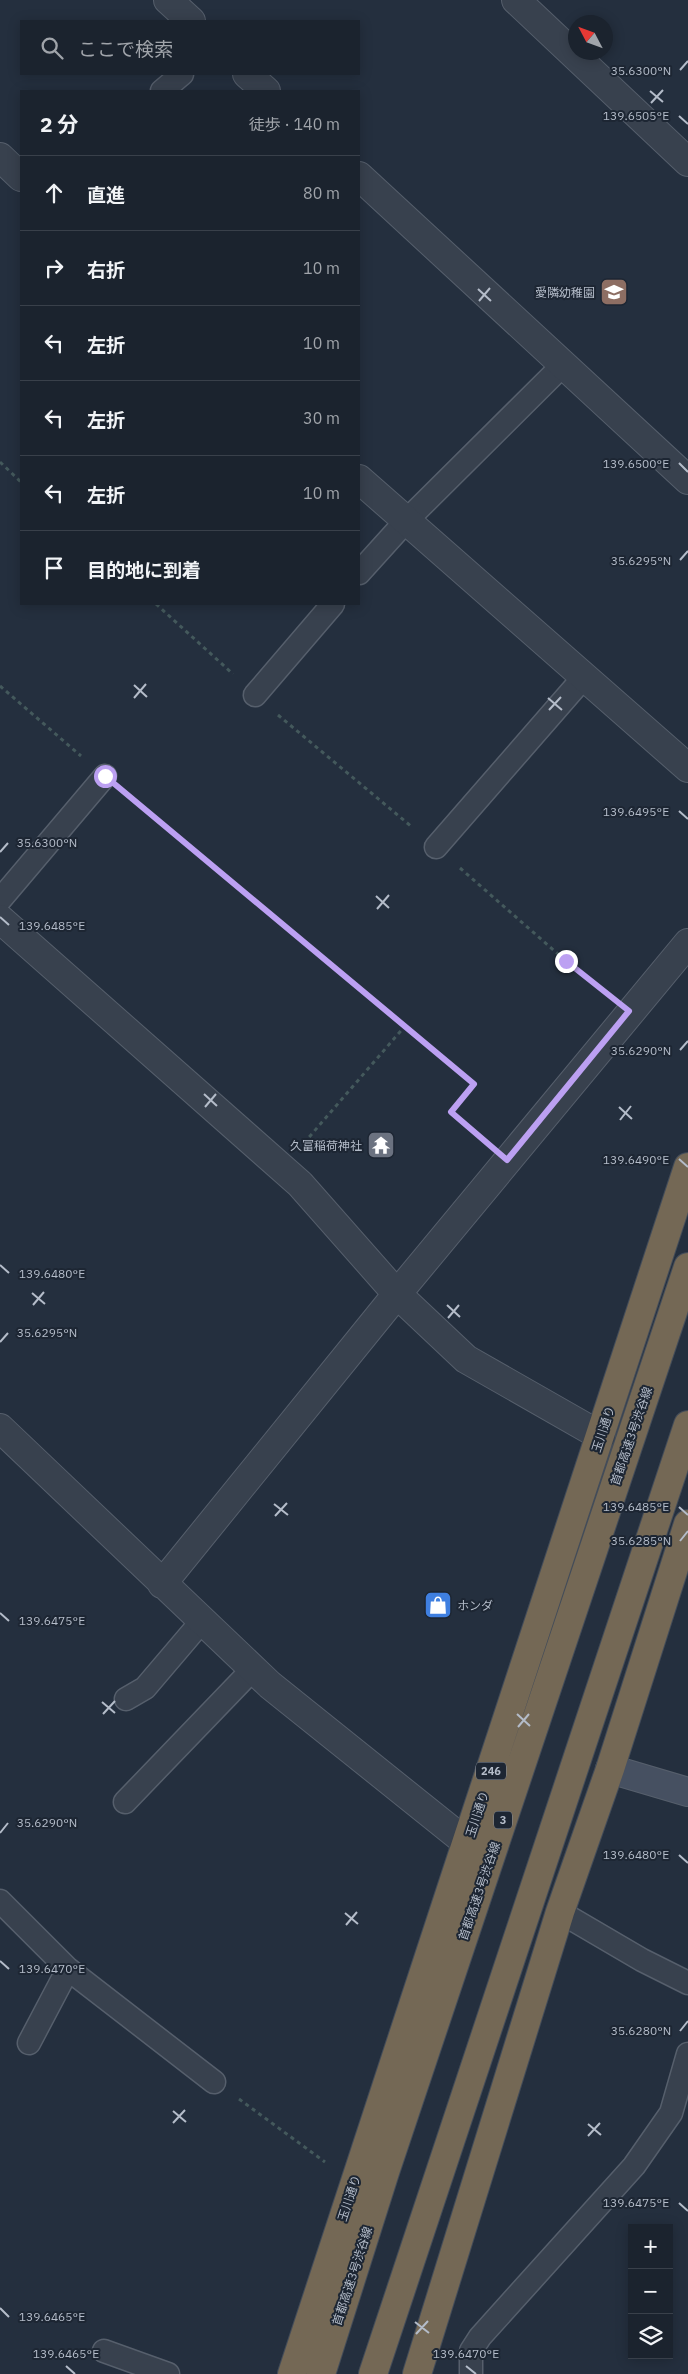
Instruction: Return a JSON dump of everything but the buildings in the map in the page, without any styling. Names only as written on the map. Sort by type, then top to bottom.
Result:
[{"type":"highway","name":"玉川通り","points":[[292,2374],[688,1168]]},
{"type":"highway","name":"首都高速3号渋谷線","points":[[321,2374],[385,2172],[688,1267]]},
{"type":"highway","points":[[373,2374],[688,1425]]},
{"type":"highway","points":[[417,2374],[560,1912],[610,1769],[688,1524]]},
{"type":"street","points":[[168,0],[190,20]]},
{"type":"street","points":[[516,0],[688,162]]},
{"type":"street","points":[[249,75],[265,90]]},
{"type":"street","points":[[0,157],[20,175]]},
{"type":"street","points":[[360,177],[688,480]]},
{"type":"street","points":[[360,480],[688,768]]},
{"type":"street","points":[[0,919],[300,1184],[397,1294],[466,1359],[601,1436]]},
{"type":"street","points":[[162,1584],[629,1011],[688,943]]},
{"type":"street","points":[[0,1428],[270,1685],[467,1843]]},
{"type":"street","points":[[610,1769],[688,1792]]},
{"type":"lane","points":[[163,90],[181,75]]},
{"type":"lane","points":[[360,572],[406,521],[563,365]]},
{"type":"lane","points":[[255,695],[331,605]]},
{"type":"lane","points":[[436,847],[584,677]]},
{"type":"lane","points":[[0,900],[105,776]]},
{"type":"lane","points":[[126,1699],[145,1688],[202,1621]]},
{"type":"lane","points":[[126,1802],[253,1669]]},
{"type":"lane","points":[[0,1901],[68,1969],[214,2082]]},
{"type":"lane","points":[[560,1912],[642,1960],[688,1982]]},
{"type":"lane","points":[[29,2043],[68,1969]]},
{"type":"lane","points":[[471,2374],[471,2351],[480,2337],[634,2166],[671,2113],[688,2054]]},
{"type":"lane","points":[[104,2351],[168,2374]]},
{"type":"path","points":[[0,462],[20,481]]},
{"type":"path","points":[[157,605],[255,695],[436,847],[566,961],[629,1011]]},
{"type":"path","points":[[0,686],[474,1084],[451,1112],[507,1160]]},
{"type":"path","points":[[282,1168],[405,1026]]},
{"type":"path","points":[[214,2082],[270,2120],[354,2183]]},
{"type":"place","name":"愛隣幼稚園","points":[[614,292]]},
{"type":"place","name":"久富稲荷神社","points":[[381,1145]]},
{"type":"place","name":"ホンダ","points":[[438,1605]]},
{"type":"route","points":[[105,776],[474,1084],[451,1112],[507,1160],[629,1011],[566,961]]}]
